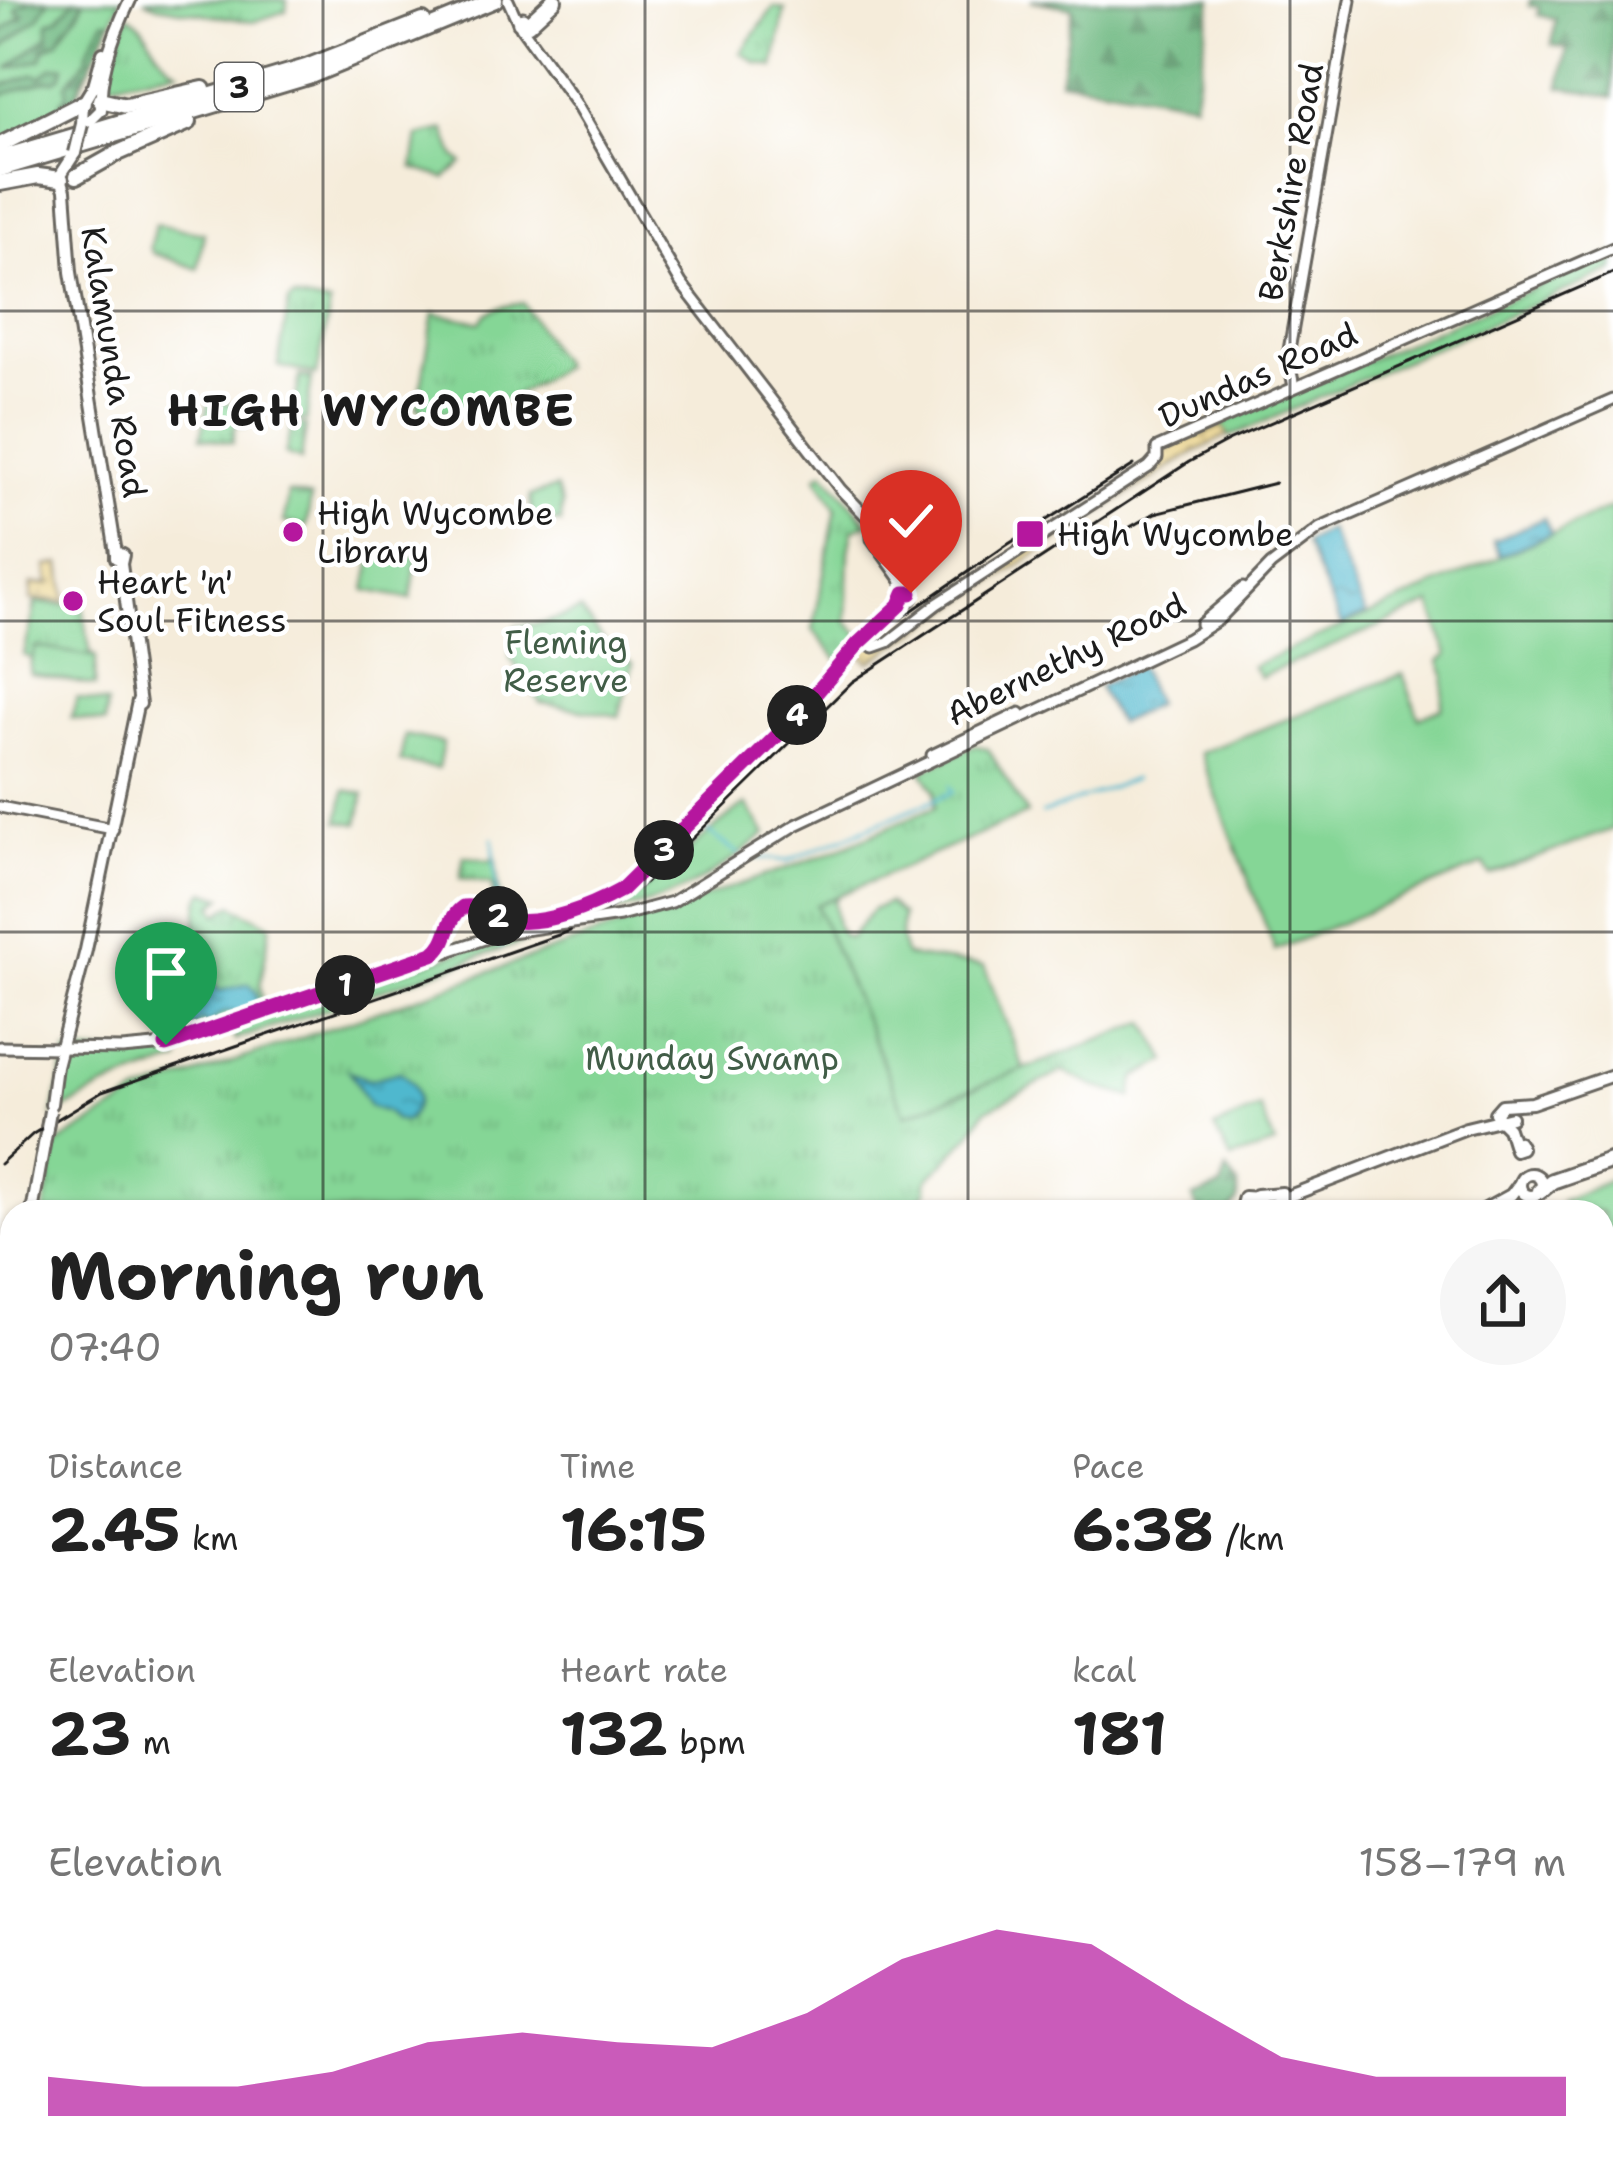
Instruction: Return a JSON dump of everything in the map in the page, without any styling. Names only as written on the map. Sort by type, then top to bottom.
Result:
[{"type":"highway","name":"3","points":[[0,158],[280,75],[473,0]]},
{"type":"highway","name":"3","points":[[0,169],[351,62],[495,0]]},
{"type":"highway","points":[[524,23],[554,0]]},
{"type":"highway","points":[[0,145],[90,100],[117,106],[143,103],[275,72],[392,35]]},
{"type":"highway","points":[[0,183],[38,176],[71,178],[159,134],[351,62]]},
{"type":"highway","points":[[1530,1183],[1613,1158]]},
{"type":"main road","name":"Kalamunda Road","points":[[127,0],[98,92],[90,100],[101,110],[84,125],[71,178],[69,258],[136,677]]},
{"type":"main road","name":"Berkshire Road","points":[[1296,387],[1288,356],[1350,0]]},
{"type":"main road","points":[[512,5],[681,283],[871,522],[869,533],[874,542]]},
{"type":"main road","name":"Dundas Road","points":[[867,641],[895,636],[1149,467],[1157,458],[1157,448],[1613,248]]},
{"type":"main road","name":"Abernethy Road","points":[[403,966],[448,946],[643,911],[692,892],[796,825],[1189,639],[1218,620],[1271,565],[1319,526],[1613,398]]},
{"type":"main road","points":[[838,484],[875,515],[874,542]]},
{"type":"main road","name":"Dundas Road","points":[[448,946],[453,916],[466,906],[506,919],[529,920],[598,902],[624,888],[793,720],[843,661],[904,601],[898,580],[874,542]]},
{"type":"main road","name":"Kalamunda Road","points":[[34,1200],[138,701],[118,555]]},
{"type":"main road","points":[[123,599],[124,579]]},
{"type":"main road","points":[[129,619],[129,640]]},
{"type":"main road","name":"Kalamunda Road","points":[[127,766],[138,701]]},
{"type":"main road","points":[[0,807],[112,829]]},
{"type":"main road","name":"Abernethy Road","points":[[0,1045],[144,1048],[403,966],[448,946]]},
{"type":"main road","points":[[44,1043],[63,1044]]},
{"type":"main road","name":"Abernethy Road","points":[[0,1045],[44,1043]]},
{"type":"main road","name":"Kalamunda Road","points":[[51,1108],[63,1044]]},
{"type":"main road","points":[[1283,1200],[1466,1128],[1613,1078]]},
{"type":"main road","points":[[1504,1115],[1530,1183]]},
{"type":"main road","points":[[1242,1200],[1279,1194],[1504,1115]]},
{"type":"main road","points":[[1501,1200],[1530,1183]]},
{"type":"main road","points":[[1508,1200],[1530,1183]]},
{"type":"main road","points":[[1256,1195],[1261,1200]]},
{"type":"green space","points":[[0,0],[121,0],[70,109],[0,141]]},
{"type":"green space","points":[[32,0],[49,0],[38,18],[0,50],[0,33],[24,14],[16,12],[17,8]]},
{"type":"green space","points":[[75,0],[83,0],[79,11],[59,41],[44,50],[42,59],[7,69],[48,36],[48,22]]},
{"type":"green space","points":[[144,0],[287,0],[286,11],[253,22]]},
{"type":"green space","points":[[1031,0],[1212,0],[1194,102],[1060,80],[1073,8]]},
{"type":"green space","points":[[1530,0],[1613,0],[1613,97],[1560,87],[1567,48],[1552,45],[1556,19],[1538,15],[1539,7],[1529,6]]},
{"type":"green space","points":[[774,7],[785,9],[774,67],[741,53]]},
{"type":"green space","points":[[128,15],[163,58],[178,70],[103,84]]},
{"type":"green space","points":[[104,20],[111,22],[75,97],[60,103],[67,95],[66,84],[88,58]]},
{"type":"green space","points":[[64,66],[54,81],[0,96],[0,86],[35,74],[41,77],[52,67]]},
{"type":"green space","points":[[445,130],[455,156],[463,163],[445,178],[413,168],[418,136]]},
{"type":"green space","points":[[155,224],[204,233],[198,269],[153,253]]},
{"type":"green space","points":[[1613,254],[1613,270],[1229,437],[1222,426],[1178,442]]},
{"type":"green space","points":[[293,298],[330,305],[317,375],[278,366]]},
{"type":"green space","points":[[523,303],[562,366],[510,398],[478,410],[417,408],[434,313],[480,322],[494,310]]},
{"type":"green space","points":[[300,376],[312,378],[306,421],[292,418]]},
{"type":"green space","points":[[209,401],[249,407],[245,426],[235,425],[233,443],[201,437]]},
{"type":"green space","points":[[293,423],[306,426],[301,460],[285,454]]},
{"type":"green space","points":[[824,471],[868,523],[853,530],[849,551],[847,622],[863,638],[839,661],[813,630],[836,508],[817,476]]},
{"type":"green space","points":[[556,488],[562,504],[561,523],[532,517],[530,496]]},
{"type":"green space","points":[[288,493],[311,498],[306,527],[284,522]]},
{"type":"green space","points":[[1613,507],[1613,829],[1490,875],[1484,864],[1275,950],[1200,753],[1403,674],[1419,718],[1442,708],[1445,675],[1440,661],[1448,655],[1431,604],[1260,677],[1252,666]]},
{"type":"green space","points":[[374,549],[417,557],[411,599],[366,590]]},
{"type":"green space","points":[[36,603],[83,606],[91,656],[35,647],[32,659],[24,655]]},
{"type":"green space","points":[[34,606],[96,657],[95,686],[30,674]]},
{"type":"green space","name":"Fleming Reserve","points":[[581,610],[610,649],[633,663],[619,716],[540,703],[510,657],[516,626]]},
{"type":"green space","points":[[77,698],[107,704],[105,723],[71,718]]},
{"type":"green space","points":[[405,735],[443,743],[438,769],[400,762]]},
{"type":"green space","name":"Munday Swamp","points":[[975,745],[988,749],[1027,814],[816,905],[905,1115],[1146,1022],[1167,1061],[1135,1078],[1132,1097],[1093,1086],[1064,1071],[986,1110],[970,1135],[927,1180],[927,1192],[917,1200],[46,1200],[56,1145],[138,1095],[827,854],[935,807],[935,791],[922,771]]},
{"type":"green space","points":[[345,790],[364,794],[358,824],[339,821]]},
{"type":"green space","points":[[746,804],[766,834],[688,887],[612,912]]},
{"type":"green space","points":[[464,856],[491,861],[495,857],[502,916],[495,911],[492,884],[460,878]]},
{"type":"green space","points":[[205,891],[223,897],[213,905],[218,914],[232,905],[271,925],[260,985],[264,1010],[180,1034],[200,898]]},
{"type":"green space","points":[[842,891],[834,901],[843,936],[850,938],[872,910],[888,903],[902,915],[905,956],[984,966],[1024,1069],[905,1116],[815,904]]},
{"type":"green space","points":[[603,905],[608,913],[580,917],[545,922]]},
{"type":"green space","points":[[567,927],[235,1040],[231,1027],[505,937]]},
{"type":"green space","points":[[174,1046],[180,1061],[106,1087],[53,1115],[67,1053],[147,1053]]},
{"type":"green space","points":[[1260,1108],[1275,1145],[1231,1159],[1214,1128]]},
{"type":"green space","points":[[1227,1170],[1238,1185],[1238,1200],[1194,1200],[1193,1198],[1221,1187]]},
{"type":"green space","points":[[1613,1179],[1613,1200],[1563,1200]]},
{"type":"sand","points":[[1223,426],[1228,435],[1187,456],[869,662],[859,652],[869,643],[880,645],[1144,474],[1159,450]]},
{"type":"sand","points":[[61,564],[66,601],[31,600],[32,584],[49,584],[47,566]]},
{"type":"water","points":[[1544,518],[1551,533],[1500,556],[1493,541]]},
{"type":"water","points":[[1329,529],[1366,614],[1341,625],[1305,543]]},
{"type":"water","points":[[1139,666],[1156,704],[1118,723],[1098,687]]},
{"type":"water","points":[[196,966],[219,991],[249,984],[256,992],[258,1007],[224,1012],[206,1025],[203,1020],[193,1027],[186,1017]]},
{"type":"water","points":[[350,1071],[371,1079],[400,1072],[407,1077],[417,1101],[406,1121],[369,1106]]},
{"type":"waterway","points":[[1042,814],[1134,779]]},
{"type":"waterway","points":[[754,857],[787,861],[953,792],[950,786]]},
{"type":"waterway","points":[[707,831],[739,854]]},
{"type":"waterway","points":[[493,838],[498,910]]},
{"type":"waterway","points":[[499,920],[499,925]]},
{"type":"railway","points":[[607,910],[655,875],[852,682],[1189,462],[1613,273]]},
{"type":"railway","points":[[885,629],[1134,465]]},
{"type":"railway","points":[[1102,543],[1155,513],[1275,483]]},
{"type":"railway","points":[[0,1164],[33,1134],[102,1092],[570,931]]},
{"type":"place","name":"High Wycombe Library","points":[[293,532]]},
{"type":"place","name":"High Wycombe","points":[[1030,534]]},
{"type":"place","name":"Heart 'n' Soul Fitness","points":[[73,601]]},
{"type":"district","name":"HIGH WYCOMBE","points":[[372,410]]},
{"type":"route","points":[[166,1045],[433,954],[446,943],[453,917],[463,907],[529,920],[598,902],[621,890],[793,720],[858,644],[900,605],[905,593],[911,593]]}]
